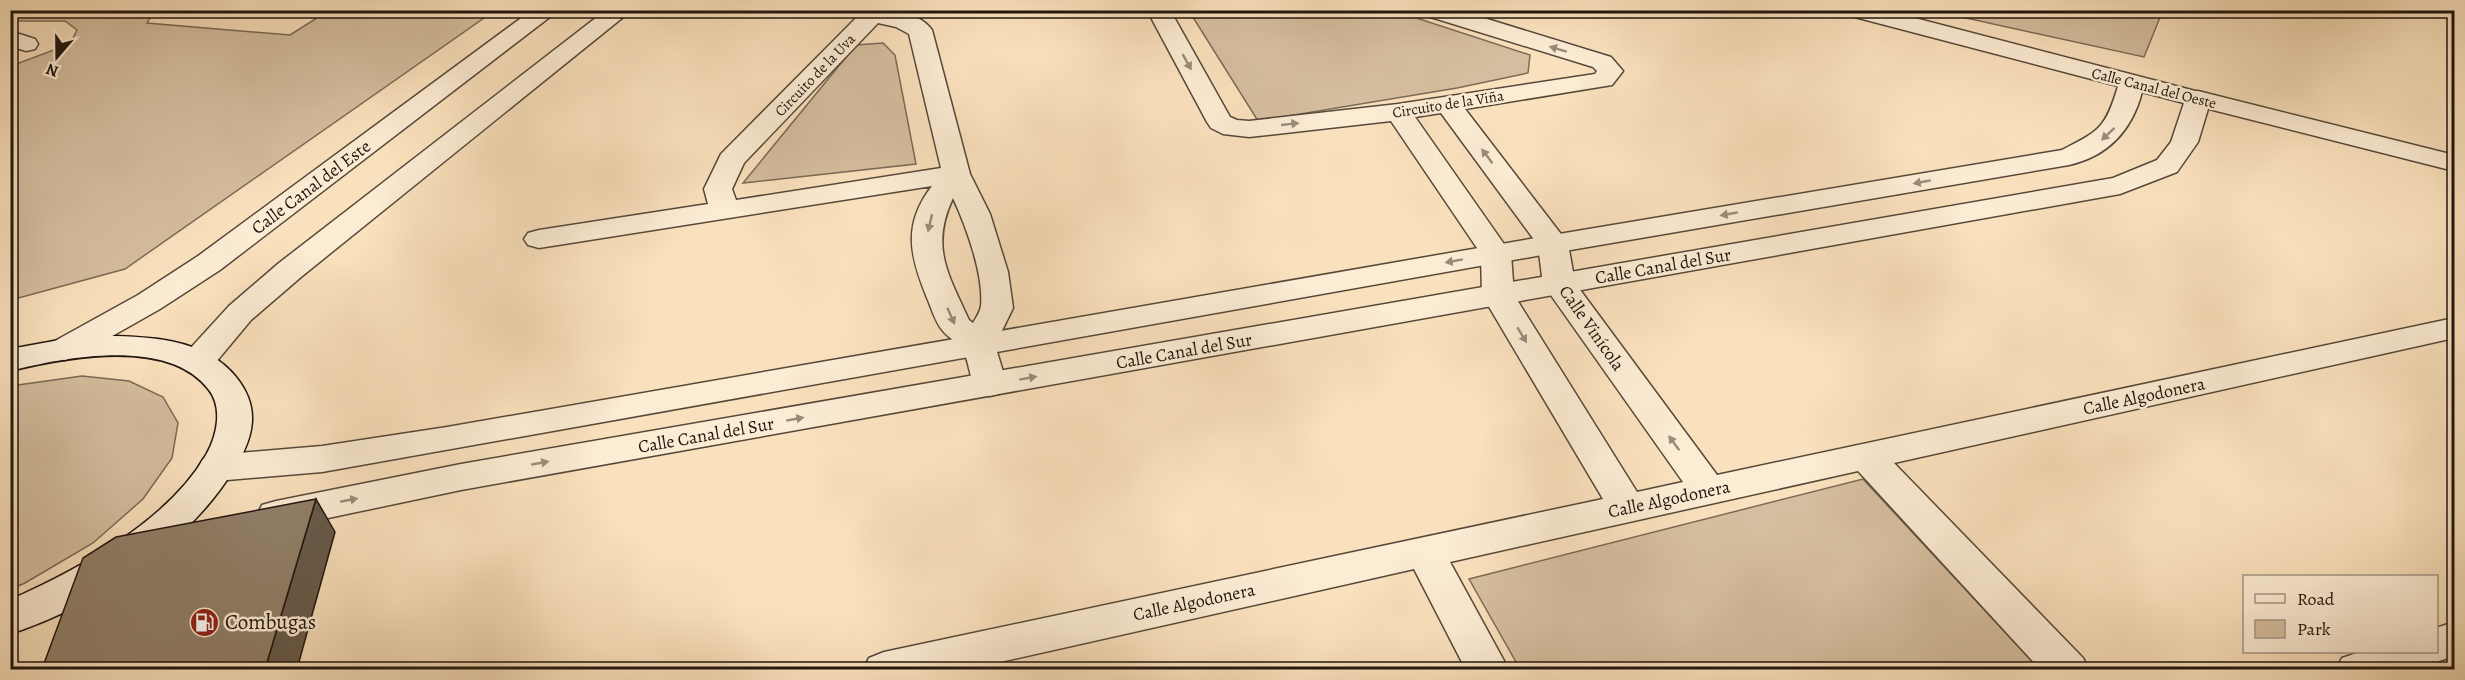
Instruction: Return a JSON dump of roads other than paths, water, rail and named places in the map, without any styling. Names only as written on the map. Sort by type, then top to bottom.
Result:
[{"type":"street","name":"Calle Canal del Este","points":[[65,349],[149,302],[209,263],[548,10]]},
{"type":"street","points":[[199,360],[240,313],[290,270],[621,10]]},
{"type":"street","name":"Circuito de la Viña","points":[[1158,10],[1220,122],[1232,128],[1249,129],[1398,112],[1603,80],[1611,71],[1602,62],[1432,10]]},
{"type":"street","name":"Calle Canal del Oeste","points":[[1855,10],[2454,163]]},
{"type":"street","name":"Circuito de la Uva","points":[[725,210],[718,189],[731,160],[873,15],[903,21],[920,30],[956,174],[975,214],[994,281],[998,308],[978,345]]},
{"type":"street","points":[[216,468],[322,459],[447,439],[1553,244],[2068,157],[2108,137],[2123,116],[2131,82]]},
{"type":"street","name":"Calle Canal del Sur","points":[[251,520],[461,477],[2120,185],[2167,166],[2184,142],[2198,99]]},
{"type":"street","name":"Calle Vinícola","points":[[1447,104],[1553,244],[1559,284],[1708,490]]},
{"type":"street","points":[[1398,112],[1496,254],[1498,295],[1626,508]]},
{"type":"street","points":[[539,239],[956,174]]},
{"type":"street","points":[[956,174],[938,198],[928,224],[926,251],[935,279],[956,325],[978,345],[990,385]]},
{"type":"street","name":"Calle Algodonera","points":[[884,669],[2454,328]]},
{"type":"street","points":[[10,360],[65,349],[117,346],[162,349],[199,360],[223,378],[235,403],[233,433],[216,468],[195,496],[166,525],[129,554],[56,598],[10,618]]},
{"type":"street","points":[[1866,456],[2068,669]]},
{"type":"street","points":[[129,554],[195,536]]},
{"type":"street","points":[[1425,552],[1488,669]]},
{"type":"street","points":[[2438,644],[2454,639]]},
{"type":"street","points":[[2357,669],[2409,653]]},
{"type":"place","name":"Combugas","points":[[204,622]]}]
